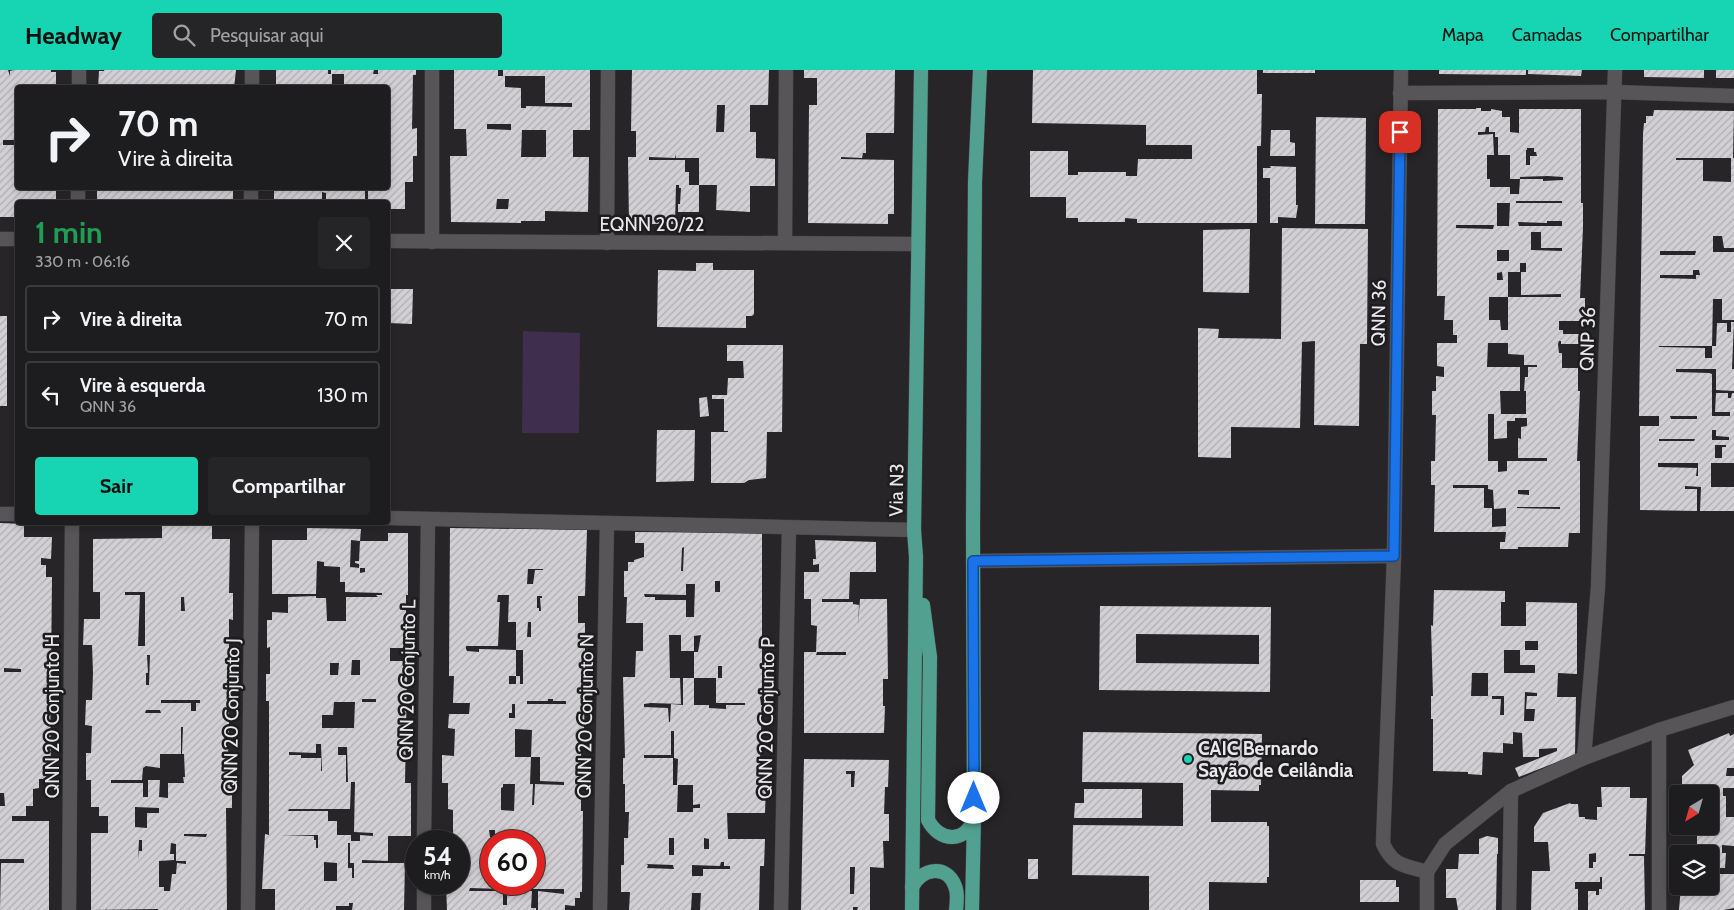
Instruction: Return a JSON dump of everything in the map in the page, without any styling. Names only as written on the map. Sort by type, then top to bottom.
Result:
[{"type":"main road","name":"Via N3","points":[[912,910],[917,244],[921,70]]},
{"type":"main road","points":[[972,910],[974,817],[975,182],[979,71]]},
{"type":"main road","points":[[916,557],[930,657],[928,820],[932,828],[938,833],[953,837],[967,831],[974,817]]},
{"type":"main road","points":[[912,887],[916,879],[922,874],[938,871],[946,874],[953,880],[956,887],[956,910]]},
{"type":"street","points":[[79,70],[79,85]]},
{"type":"street","points":[[252,70],[252,85]]},
{"type":"street","points":[[432,70],[432,242]]},
{"type":"street","points":[[607,243],[608,70]]},
{"type":"street","points":[[785,243],[786,70]]},
{"type":"street","name":"QNN 36","points":[[1401,70],[1394,556],[1383,844],[1392,860],[1396,863],[1427,872]]},
{"type":"street","name":"QNP 36","points":[[1584,758],[1598,587],[1615,70]]},
{"type":"street","points":[[1400,94],[1614,92],[1734,96]]},
{"type":"street","points":[[0,239],[15,239]]},
{"type":"street","name":"EQNN 20/22","points":[[390,241],[917,244]]},
{"type":"street","points":[[0,514],[15,514]]},
{"type":"street","points":[[390,518],[914,530]]},
{"type":"street","name":"QNN 20 Conjunto L","points":[[424,830],[428,519]]},
{"type":"street","name":"QNN 20 Conjunto N","points":[[600,910],[607,524]]},
{"type":"street","name":"QNN 20 Conjunto H","points":[[69,910],[72,525]]},
{"type":"street","name":"QNN 20 Conjunto J","points":[[248,910],[252,525]]},
{"type":"street","name":"QNN 20 Conjunto P","points":[[781,910],[789,528]]},
{"type":"street","points":[[973,561],[1394,556]]},
{"type":"street","points":[[1427,910],[1427,872],[1445,844],[1511,791],[1584,758],[1659,730],[1734,707]]},
{"type":"street","points":[[1659,730],[1659,910]]},
{"type":"street","points":[[1509,910],[1511,791]]},
{"type":"street","points":[[424,895],[424,910]]},
{"type":"shaded area","points":[[523,331],[580,333],[579,433],[522,433]]},
{"type":"building","points":[[0,70],[8,70],[10,76],[10,71],[14,70],[51,70],[51,72],[56,72],[56,85],[15,85],[15,190],[56,190],[56,200],[15,200],[15,217],[0,217]],"holes":[[[3,140],[14,140],[14,145],[3,145]]]},
{"type":"building","points":[[236,70],[234,85],[98,85],[99,71]]},
{"type":"building","points":[[276,70],[328,70],[328,74],[332,74],[332,85],[276,85]]},
{"type":"building","points":[[331,70],[374,70],[373,74],[378,74],[378,70],[416,70],[416,75],[413,75],[412,129],[417,128],[417,156],[413,156],[413,182],[405,182],[405,209],[390,209],[390,200],[368,200],[368,190],[390,190],[390,85],[344,85],[344,74],[331,74]]},
{"type":"building","points":[[454,70],[498,70],[498,76],[503,76],[503,70],[590,70],[590,130],[573,130],[573,157],[589,157],[588,212],[545,211],[545,221],[521,221],[521,223],[451,222],[450,156],[467,156],[466,129],[454,129]],"holes":[[[505,76],[545,76],[545,103],[572,103],[572,107],[526,106],[526,108],[521,108],[521,88],[505,87]],[[487,124],[511,124],[511,130],[487,129]],[[522,130],[546,130],[546,157],[521,157]],[[497,199],[509,199],[508,209],[496,209]]]},
{"type":"building","points":[[632,70],[769,70],[768,105],[750,105],[750,132],[756,132],[756,158],[775,159],[775,186],[750,186],[750,212],[716,210],[717,185],[699,185],[699,212],[678,212],[681,188],[679,188],[679,185],[676,185],[675,224],[629,224],[628,157],[636,157],[636,131],[631,131]],"holes":[[[717,105],[725,105],[724,132],[716,132]],[[675,154],[676,158],[699,158],[699,185],[689,185],[689,172],[685,172],[685,160],[649,160],[649,157],[675,158]]]},
{"type":"building","points":[[804,70],[895,70],[894,133],[866,133],[866,153],[863,153],[862,158],[841,157],[841,159],[894,160],[894,214],[888,214],[888,224],[808,223],[809,105],[817,105],[817,78],[804,78]]},
{"type":"building","points":[[1033,70],[1257,70],[1257,94],[1262,94],[1261,146],[1257,146],[1257,223],[1137,223],[1137,219],[1125,218],[1125,222],[1078,222],[1078,218],[1066,218],[1066,197],[1030,197],[1030,151],[1068,151],[1068,175],[1078,175],[1078,172],[1126,172],[1126,176],[1137,176],[1138,159],[1192,159],[1192,145],[1146,145],[1146,125],[1032,123]]},
{"type":"building","points":[[1263,70],[1315,70],[1315,73],[1263,73]]},
{"type":"building","points":[[1439,70],[1526,70],[1526,75],[1439,74]]},
{"type":"building","points":[[1528,70],[1582,70],[1581,76],[1528,74]]},
{"type":"building","points":[[1644,70],[1704,70],[1704,78],[1644,77]]},
{"type":"building","points":[[1716,70],[1734,70],[1734,78],[1716,78]]},
{"type":"building","points":[[1481,108],[1481,111],[1491,111],[1491,109],[1502,111],[1502,117],[1510,117],[1510,132],[1519,133],[1519,109],[1581,109],[1581,203],[1583,203],[1583,227],[1580,298],[1585,298],[1585,321],[1559,321],[1559,330],[1563,330],[1563,334],[1579,334],[1579,344],[1561,344],[1561,341],[1559,341],[1558,344],[1559,353],[1562,353],[1562,368],[1578,368],[1578,391],[1580,391],[1577,461],[1580,461],[1580,533],[1569,533],[1568,547],[1500,549],[1500,542],[1505,542],[1506,532],[1434,532],[1435,485],[1431,485],[1431,461],[1435,461],[1436,415],[1432,415],[1432,391],[1436,391],[1436,376],[1444,377],[1444,367],[1437,366],[1437,343],[1457,343],[1457,335],[1453,335],[1453,320],[1444,320],[1445,296],[1437,296],[1438,109]],"holes":[[[1486,127],[1489,127],[1489,132],[1495,132],[1495,137],[1498,137],[1498,155],[1510,155],[1510,179],[1520,179],[1519,194],[1510,194],[1510,187],[1490,187],[1490,179],[1487,179],[1487,155],[1494,155],[1493,134],[1478,135],[1478,132],[1485,132]],[[1527,148],[1534,148],[1537,156],[1530,156],[1530,165],[1526,165],[1526,150]],[[1520,177],[1563,177],[1563,180],[1543,181],[1543,179],[1520,179]],[[1516,201],[1562,201],[1562,203],[1516,203]],[[1497,203],[1510,203],[1509,226],[1497,226]],[[1547,221],[1562,221],[1562,226],[1519,226],[1518,222],[1547,223]],[[1456,225],[1494,225],[1493,229],[1456,228]],[[1531,232],[1541,232],[1541,248],[1562,248],[1562,251],[1531,250]],[[1497,250],[1509,250],[1509,261],[1497,261]],[[1520,263],[1526,263],[1526,272],[1521,272],[1521,295],[1561,294],[1561,297],[1508,297],[1508,272],[1520,272]],[[1502,272],[1503,280],[1497,280],[1497,273]],[[1489,297],[1508,297],[1508,330],[1501,330],[1500,320],[1489,320]],[[1488,343],[1508,343],[1508,354],[1524,355],[1524,365],[1537,365],[1537,367],[1528,367],[1528,377],[1525,377],[1526,414],[1501,414],[1500,391],[1520,391],[1520,367],[1487,367]],[[1488,414],[1494,414],[1494,439],[1507,438],[1507,421],[1515,421],[1515,418],[1527,418],[1527,426],[1521,427],[1521,439],[1518,438],[1518,458],[1547,458],[1547,461],[1507,461],[1507,471],[1498,472],[1498,461],[1488,461]],[[1453,485],[1488,485],[1488,489],[1493,490],[1494,509],[1506,508],[1506,526],[1492,527],[1492,508],[1484,508],[1484,488],[1453,488]],[[1518,490],[1529,490],[1529,495],[1518,494]],[[1560,507],[1560,509],[1517,508]]]},
{"type":"building","points":[[1654,110],[1734,111],[1734,248],[1724,248],[1722,236],[1713,236],[1713,252],[1734,252],[1734,320],[1722,320],[1722,299],[1713,299],[1712,346],[1716,346],[1717,323],[1727,323],[1727,332],[1731,332],[1731,322],[1734,322],[1732,369],[1734,369],[1734,391],[1716,390],[1716,369],[1676,369],[1676,372],[1712,374],[1712,416],[1730,416],[1730,412],[1715,412],[1716,393],[1728,393],[1728,398],[1731,398],[1732,393],[1734,393],[1734,463],[1711,463],[1711,487],[1734,487],[1734,511],[1700,511],[1701,487],[1685,486],[1685,489],[1697,489],[1697,511],[1640,510],[1640,426],[1659,426],[1659,416],[1639,416],[1643,134],[1646,116],[1653,116]],"holes":[[[1676,158],[1731,158],[1731,182],[1703,181],[1703,160],[1676,160]],[[1660,251],[1696,251],[1695,255],[1660,255]],[[1693,270],[1699,270],[1700,275],[1696,275],[1696,279],[1660,278],[1660,275],[1693,275]],[[1659,346],[1712,346],[1712,358],[1705,358],[1705,348]],[[1670,416],[1697,416],[1697,419],[1671,419]],[[1712,430],[1716,430],[1716,436],[1729,437],[1729,440],[1712,440]],[[1659,439],[1695,439],[1694,441],[1659,441]],[[1715,445],[1726,445],[1726,447],[1722,447],[1722,458],[1715,458]],[[1658,463],[1698,463],[1698,476],[1696,476],[1697,468],[1658,467]]]},
{"type":"building","points":[[1316,117],[1366,118],[1365,224],[1315,224]]},
{"type":"building","points":[[1271,130],[1290,130],[1290,142],[1295,143],[1295,156],[1270,156]]},
{"type":"building","points":[[1270,166],[1296,167],[1296,205],[1298,205],[1296,218],[1278,217],[1278,223],[1270,223],[1270,178],[1263,178],[1263,168],[1271,168]]},
{"type":"building","points":[[97,190],[233,190],[233,200],[97,200]]},
{"type":"building","points":[[274,190],[365,190],[365,200],[326,200],[326,193],[322,192],[322,199],[320,200],[274,200]]},
{"type":"building","points":[[1282,228],[1368,229],[1367,344],[1360,344],[1359,426],[1314,425],[1315,341],[1302,342],[1300,428],[1231,427],[1231,458],[1198,457],[1198,328],[1219,329],[1218,338],[1281,339]]},
{"type":"building","points":[[1250,229],[1249,293],[1203,292],[1203,230]]},
{"type":"building","points":[[696,263],[713,263],[713,270],[754,270],[754,314],[746,316],[746,328],[657,327],[658,270],[696,271]]},
{"type":"building","points":[[390,289],[413,289],[412,324],[390,323]]},
{"type":"building","points":[[0,316],[7,316],[7,406],[0,406]]},
{"type":"building","points":[[727,345],[783,345],[782,432],[767,432],[766,478],[749,480],[744,483],[711,483],[711,432],[728,432],[724,431],[724,399],[712,399],[712,395],[727,395],[728,378],[744,378],[743,361],[727,361]]},
{"type":"building","points":[[707,397],[709,416],[700,417],[699,398]]},
{"type":"building","points":[[657,430],[695,430],[694,481],[656,482]]},
{"type":"building","points":[[0,523],[24,525],[24,537],[52,537],[51,559],[41,558],[41,565],[46,565],[46,577],[52,577],[50,673],[51,779],[39,779],[39,788],[33,789],[33,806],[26,806],[26,816],[12,816],[12,821],[49,821],[49,910],[0,910],[1,863],[24,863],[24,859],[0,859],[0,806],[5,806],[4,793],[0,793]],"holes":[[[4,668],[21,669],[21,672],[4,672]]]},
{"type":"building","points":[[162,525],[212,526],[212,539],[230,539],[229,593],[233,593],[233,620],[229,619],[227,781],[232,781],[232,808],[226,808],[227,910],[91,910],[91,833],[108,833],[108,816],[99,816],[99,807],[91,807],[91,780],[86,780],[86,753],[91,753],[92,726],[85,725],[86,700],[92,700],[93,673],[92,645],[83,645],[84,619],[100,619],[100,592],[93,592],[93,539],[162,538]],"holes":[[[125,592],[145,592],[145,646],[138,646],[140,595],[125,595]],[[181,597],[184,597],[185,611],[181,611]],[[147,655],[150,655],[149,685],[146,685],[146,673],[148,673]],[[161,700],[200,700],[200,703],[196,703],[196,711],[191,711],[191,703],[161,703]],[[146,710],[160,710],[161,713],[145,713]],[[181,727],[183,727],[184,783],[168,783],[168,798],[159,797],[160,780],[148,780],[148,797],[143,797],[143,783],[111,783],[111,780],[142,780],[143,768],[146,766],[160,768],[160,754],[181,754]],[[135,807],[159,808],[159,813],[147,813],[147,828],[135,827]],[[184,834],[207,834],[206,837],[184,836]],[[139,840],[142,840],[142,851],[139,851],[138,860]],[[171,843],[176,844],[176,861],[186,861],[186,864],[177,863],[176,874],[172,874],[170,891],[164,891],[164,887],[159,887],[159,861],[174,860],[174,854],[170,854]]]},
{"type":"building","points":[[307,528],[361,529],[360,541],[388,541],[388,533],[408,533],[407,648],[390,648],[390,661],[404,661],[404,676],[407,675],[405,783],[411,783],[411,830],[405,830],[405,836],[388,836],[388,861],[362,860],[362,863],[405,863],[404,910],[352,910],[353,903],[349,903],[349,906],[336,906],[336,910],[275,910],[275,889],[262,889],[265,834],[269,835],[269,701],[266,701],[266,674],[270,674],[270,647],[267,648],[267,620],[272,620],[272,612],[288,613],[288,597],[316,596],[316,598],[326,598],[327,621],[346,621],[346,597],[378,597],[376,595],[382,595],[382,593],[345,592],[345,582],[340,582],[340,567],[324,566],[324,562],[317,561],[316,594],[272,594],[272,540],[307,540]],"holes":[[[351,540],[360,541],[359,561],[355,561],[355,563],[359,564],[359,568],[350,567]],[[360,568],[365,568],[365,572],[360,573]],[[352,660],[360,660],[360,675],[351,675]],[[330,663],[339,663],[338,675],[330,675]],[[362,699],[376,699],[376,702],[362,702]],[[334,702],[355,702],[354,728],[322,728],[322,715],[333,715]],[[316,744],[321,744],[322,771],[321,758],[301,758],[301,755],[289,755],[289,752],[316,753]],[[338,747],[347,747],[348,782],[346,782],[346,755],[338,755]],[[351,782],[355,782],[354,832],[373,833],[373,836],[360,835],[360,841],[351,841],[351,835],[337,835],[337,821],[328,821],[328,811],[288,811],[289,809],[350,809]],[[280,835],[318,835],[318,848],[316,848],[316,840],[314,840],[314,836]],[[348,843],[350,843],[350,863],[354,863],[354,878],[352,878],[352,868],[348,868]],[[324,862],[337,863],[337,881],[324,881]]]},
{"type":"building","points":[[450,528],[587,530],[585,596],[578,596],[578,623],[585,623],[585,651],[588,651],[588,677],[585,677],[584,731],[582,731],[581,758],[581,811],[583,811],[582,892],[580,892],[580,898],[575,898],[575,906],[565,905],[565,910],[538,910],[538,895],[545,895],[545,892],[564,894],[564,889],[545,889],[545,830],[480,830],[480,888],[470,888],[470,830],[453,830],[453,810],[448,809],[448,783],[442,783],[442,755],[454,756],[455,729],[448,728],[449,714],[469,714],[470,703],[453,703],[454,676],[449,676]],"holes":[[[528,569],[543,569],[535,570],[533,584],[527,584]],[[498,595],[509,595],[508,622],[516,622],[516,650],[479,649],[479,652],[467,651],[466,646],[498,646],[500,602],[497,602]],[[537,596],[542,596],[540,598],[541,611],[539,611],[539,608],[537,608]],[[528,622],[531,622],[531,637],[527,637]],[[516,650],[523,650],[523,684],[520,684],[520,676],[516,676]],[[509,676],[516,676],[516,684],[509,684]],[[548,699],[566,701],[566,704],[527,704],[527,701],[548,701]],[[512,704],[515,704],[515,718],[509,718],[509,713],[512,713]],[[515,729],[532,730],[531,757],[515,757]],[[531,757],[540,757],[540,781],[564,782],[564,785],[535,784],[534,805],[532,805],[533,784],[530,784]],[[503,784],[515,784],[514,811],[501,810],[501,788]]]},
{"type":"building","points":[[635,532],[762,533],[762,696],[760,697],[762,705],[760,759],[761,786],[766,786],[765,813],[727,813],[728,839],[765,839],[764,866],[760,866],[759,910],[700,910],[701,893],[692,893],[691,910],[629,910],[630,892],[621,892],[621,865],[624,865],[624,838],[628,838],[629,812],[625,812],[625,784],[623,784],[623,758],[625,758],[623,677],[635,677],[636,651],[643,651],[643,623],[626,623],[627,597],[624,597],[624,571],[628,571],[628,562],[634,562],[634,560],[644,557],[644,543],[635,543]],"holes":[[[684,547],[683,571],[681,571],[682,548]],[[715,581],[720,581],[720,592],[715,592]],[[686,584],[695,584],[694,617],[686,617],[686,600],[655,600],[655,597],[645,597],[644,594],[686,595]],[[669,635],[681,635],[681,651],[694,651],[694,636],[701,635],[698,652],[694,652],[694,678],[683,678],[683,705],[671,704],[670,722],[668,708],[644,707],[644,704],[651,703],[681,704],[680,678],[670,678]],[[718,666],[722,666],[722,678],[718,678]],[[694,678],[716,678],[716,703],[745,703],[745,705],[726,705],[726,709],[709,708],[709,705],[694,705]],[[671,731],[674,731],[674,758],[678,759],[677,785],[673,785],[673,758],[644,758],[644,755],[671,755]],[[678,785],[693,785],[693,805],[700,804],[700,808],[693,808],[693,812],[677,812]],[[669,838],[674,838],[674,855],[669,855]],[[704,838],[709,839],[709,849],[704,849]],[[721,862],[724,862],[724,866],[730,866],[730,869],[703,869],[703,876],[692,876],[692,865],[720,866]],[[646,864],[673,865],[674,869],[647,868],[648,865]]]},
{"type":"building","points":[[815,540],[876,542],[876,572],[850,572],[849,599],[822,599],[822,602],[853,602],[853,604],[859,605],[858,626],[860,599],[887,599],[888,679],[883,679],[884,733],[804,733],[804,652],[816,652],[817,626],[811,625],[811,599],[804,599],[804,572],[819,572],[819,564],[813,565],[813,559],[816,559]],"holes":[[[817,652],[846,652],[846,655],[816,655]]]},
{"type":"building","points":[[1434,590],[1505,591],[1505,602],[1501,602],[1501,626],[1526,626],[1526,602],[1577,603],[1577,674],[1558,673],[1557,697],[1576,697],[1575,755],[1519,777],[1515,768],[1557,751],[1557,748],[1539,749],[1539,757],[1523,757],[1522,733],[1513,732],[1513,744],[1503,743],[1503,753],[1483,752],[1482,775],[1468,774],[1468,772],[1433,771],[1431,625],[1433,626]],"holes":[[[1525,641],[1538,641],[1538,650],[1525,650]],[[1504,650],[1520,650],[1520,665],[1535,665],[1535,673],[1504,673]],[[1472,673],[1488,673],[1488,696],[1471,696]],[[1525,692],[1537,693],[1537,696],[1527,696],[1526,709],[1535,709],[1534,721],[1524,721]],[[1492,696],[1504,696],[1504,715],[1500,715],[1501,699],[1492,699]]]},
{"type":"building","points":[[1100,606],[1271,607],[1270,692],[1099,690]],"holes":[[[1136,634],[1259,635],[1259,664],[1136,663]]]},
{"type":"building","points":[[1083,732],[1262,734],[1261,785],[1259,785],[1259,791],[1211,790],[1211,822],[1267,822],[1267,826],[1269,826],[1269,877],[1267,877],[1267,883],[1209,882],[1209,910],[1149,910],[1149,876],[1072,875],[1073,825],[1183,826],[1183,783],[1082,782]]},
{"type":"building","points":[[1729,733],[1730,736],[1734,734],[1734,768],[1727,768],[1726,776],[1734,776],[1734,788],[1723,788],[1723,796],[1726,796],[1726,817],[1734,817],[1734,846],[1722,845],[1722,853],[1726,853],[1725,868],[1719,868],[1719,845],[1697,845],[1697,835],[1719,835],[1719,785],[1682,785],[1682,776],[1694,765],[1688,750]]},
{"type":"building","points":[[804,759],[889,760],[884,814],[889,814],[889,841],[883,841],[884,868],[870,867],[870,910],[857,910],[858,907],[853,907],[853,910],[801,910]],"holes":[[[846,771],[855,771],[854,787],[851,787],[851,774],[846,774]],[[850,867],[855,867],[854,894],[850,894]]]},
{"type":"building","points":[[1601,787],[1630,787],[1630,798],[1647,798],[1645,854],[1629,854],[1629,856],[1644,856],[1645,910],[1588,910],[1588,891],[1596,891],[1596,895],[1599,895],[1599,889],[1602,889],[1602,877],[1600,877],[1600,882],[1575,882],[1575,889],[1578,889],[1578,910],[1531,910],[1532,871],[1550,871],[1548,842],[1534,842],[1534,827],[1543,813],[1570,803],[1578,804],[1579,817],[1597,820],[1597,807],[1602,807]],"holes":[[[1596,853],[1596,862],[1593,862],[1593,868],[1589,868],[1589,854]]]},
{"type":"building","points":[[1084,789],[1142,789],[1142,818],[1074,818],[1075,803],[1084,803]]},
{"type":"building","points":[[1487,836],[1498,838],[1496,910],[1458,910],[1456,898],[1446,898],[1446,869],[1458,869],[1459,854],[1479,854],[1479,839]]},
{"type":"building","points":[[1028,859],[1038,859],[1038,879],[1028,879]]},
{"type":"building","points":[[1719,874],[1734,874],[1734,908],[1724,910],[1679,910],[1680,895],[1719,895]]},
{"type":"building","points":[[1360,880],[1396,880],[1396,887],[1399,887],[1399,902],[1360,902]]},
{"type":"building","points":[[470,891],[480,891],[480,895],[503,895],[503,905],[507,905],[507,895],[532,895],[531,908],[536,908],[536,910],[447,910],[446,895],[470,895]]},
{"type":"place","name":"CAIC Bernardo Sayão de Ceilândia","points":[[1188,759]]},
{"type":"route","points":[[974,798],[973,561],[1394,556],[1400,132]]}]
